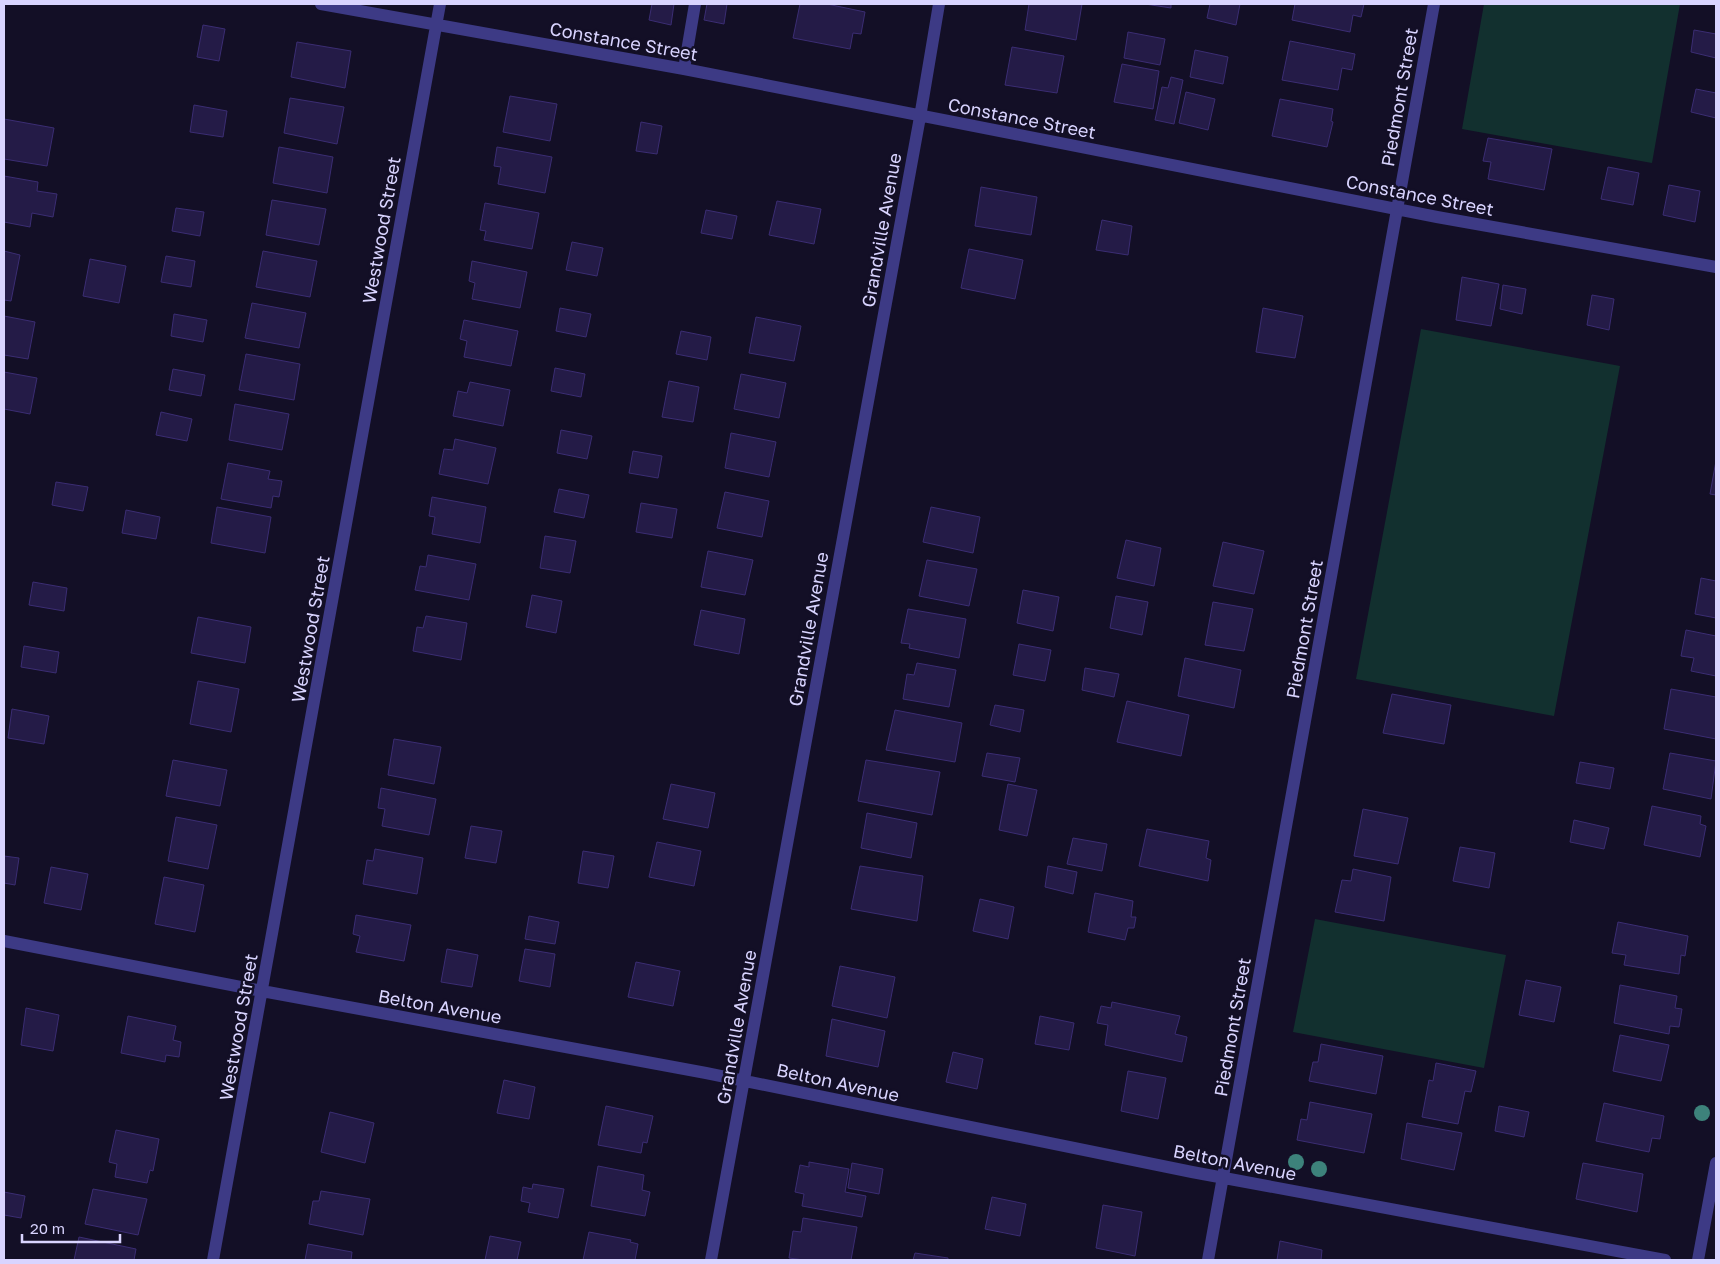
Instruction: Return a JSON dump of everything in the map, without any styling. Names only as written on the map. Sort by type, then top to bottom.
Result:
[{"type":"street","name":"Constance Street","points":[[321,4],[684,69],[920,117],[957,122],[1396,208],[1716,267]]},
{"type":"street","name":"Westwood Street","points":[[213,1260],[440,4]]},
{"type":"street","points":[[684,69],[695,4]]},
{"type":"street","name":"Grandville Avenue","points":[[711,1260],[939,4]]},
{"type":"street","name":"Piedmont Street","points":[[1208,1260],[1434,4]]},
{"type":"street","name":"Belton Avenue","points":[[4,941],[262,991],[744,1080],[1223,1178],[1665,1260]]},
{"type":"street","points":[[1698,1260],[1716,1163]]},
{"type":"green space","points":[[1484,4],[1680,4],[1652,163],[1462,129]]},
{"type":"green space","points":[[1421,329],[1620,366],[1554,716],[1356,679]]},
{"type":"green space","points":[[1315,919],[1506,955],[1484,1068],[1293,1032]]},
{"type":"building","points":[[652,4],[674,4],[671,25],[649,20]]},
{"type":"building","points":[[707,4],[727,4],[724,24],[704,20]]},
{"type":"building","points":[[800,4],[827,4],[865,12],[861,34],[853,33],[850,49],[793,38]]},
{"type":"building","points":[[1029,4],[1082,4],[1076,40],[1025,30]]},
{"type":"building","points":[[1145,4],[1171,4],[1171,8]]},
{"type":"building","points":[[1210,4],[1240,4],[1236,25],[1207,18]]},
{"type":"building","points":[[1295,4],[1364,4],[1361,17],[1353,15],[1350,32],[1292,20]]},
{"type":"building","points":[[203,25],[225,29],[219,61],[197,57]]},
{"type":"building","points":[[1694,30],[1716,34],[1716,58],[1691,52]]},
{"type":"building","points":[[1128,32],[1165,39],[1160,65],[1124,58]]},
{"type":"building","points":[[1290,41],[1355,54],[1352,70],[1342,68],[1338,90],[1282,80]]},
{"type":"building","points":[[297,42],[351,51],[345,88],[291,77]]},
{"type":"building","points":[[1012,47],[1064,56],[1057,93],[1005,85]]},
{"type":"building","points":[[1195,50],[1228,57],[1223,84],[1190,77]]},
{"type":"building","points":[[1122,64],[1159,71],[1153,109],[1114,102]]},
{"type":"building","points":[[1171,77],[1183,80],[1174,124],[1155,120],[1162,87],[1168,88]]},
{"type":"building","points":[[1696,89],[1716,93],[1716,118],[1691,112]]},
{"type":"building","points":[[1186,92],[1215,99],[1208,130],[1179,123]]},
{"type":"building","points":[[510,96],[557,104],[550,141],[503,132]]},
{"type":"building","points":[[290,98],[344,107],[337,144],[284,133]]},
{"type":"building","points":[[1280,99],[1333,109],[1331,121],[1333,122],[1327,147],[1272,136]]},
{"type":"building","points":[[194,105],[227,111],[223,137],[190,132]]},
{"type":"building","points":[[4,119],[54,128],[47,166],[4,159]]},
{"type":"building","points":[[641,122],[662,126],[657,154],[636,151]]},
{"type":"building","points":[[1488,138],[1552,149],[1544,190],[1488,179],[1491,162],[1483,161]]},
{"type":"building","points":[[279,147],[333,157],[327,193],[273,183]]},
{"type":"building","points":[[497,147],[552,157],[545,193],[498,184],[501,167],[494,166]]},
{"type":"building","points":[[1608,167],[1639,173],[1633,205],[1601,199]]},
{"type":"building","points":[[4,176],[38,182],[37,191],[57,194],[53,217],[32,213],[30,227],[4,222]]},
{"type":"building","points":[[1669,185],[1700,191],[1695,222],[1663,215]]},
{"type":"building","points":[[981,187],[1037,197],[1031,235],[975,226]]},
{"type":"building","points":[[272,200],[326,209],[319,245],[266,235]]},
{"type":"building","points":[[777,201],[821,209],[814,244],[769,235]]},
{"type":"building","points":[[485,203],[539,213],[532,249],[484,240],[486,231],[480,230]]},
{"type":"building","points":[[176,208],[204,212],[200,236],[172,231]]},
{"type":"building","points":[[706,210],[737,216],[732,239],[701,233]]},
{"type":"building","points":[[1102,220],[1132,226],[1128,255],[1096,250]]},
{"type":"building","points":[[572,242],[603,248],[597,276],[566,270]]},
{"type":"building","points":[[969,249],[1023,260],[1015,299],[961,288]]},
{"type":"building","points":[[4,251],[20,255],[11,301],[4,300]]},
{"type":"building","points":[[263,251],[317,261],[310,297],[256,287]]},
{"type":"building","points":[[166,256],[195,261],[191,287],[161,282]]},
{"type":"building","points":[[90,259],[126,266],[119,303],[83,296]]},
{"type":"building","points":[[472,261],[527,272],[520,308],[472,299],[475,283],[469,281]]},
{"type":"building","points":[[1462,277],[1499,284],[1491,326],[1456,320]]},
{"type":"building","points":[[1503,285],[1526,289],[1522,314],[1500,309]]},
{"type":"building","points":[[1592,295],[1614,299],[1609,330],[1587,325]]},
{"type":"building","points":[[252,303],[306,313],[299,348],[245,338]]},
{"type":"building","points":[[560,308],[591,314],[586,337],[556,331]]},
{"type":"building","points":[[1263,308],[1303,316],[1295,358],[1256,352]]},
{"type":"building","points":[[174,314],[207,320],[203,342],[171,336]]},
{"type":"building","points":[[4,316],[35,322],[28,359],[4,355]]},
{"type":"building","points":[[756,317],[801,326],[794,361],[749,353]]},
{"type":"building","points":[[464,320],[518,331],[511,366],[464,357],[467,341],[460,339]]},
{"type":"building","points":[[681,331],[711,337],[707,360],[676,354]]},
{"type":"building","points":[[246,354],[300,364],[294,400],[239,390]]},
{"type":"building","points":[[555,368],[585,374],[581,397],[551,391]]},
{"type":"building","points":[[173,369],[205,375],[201,396],[169,390]]},
{"type":"building","points":[[4,372],[37,378],[30,414],[4,409]]},
{"type":"building","points":[[741,374],[786,383],[779,418],[734,409]]},
{"type":"building","points":[[669,381],[699,387],[693,422],[662,417]]},
{"type":"building","points":[[470,382],[510,390],[503,426],[453,416],[458,391],[467,393]]},
{"type":"building","points":[[235,404],[289,414],[282,450],[229,440]]},
{"type":"building","points":[[161,412],[192,419],[187,441],[156,435]]},
{"type":"building","points":[[561,430],[592,436],[587,459],[557,453]]},
{"type":"building","points":[[731,433],[776,442],[769,477],[725,468]]},
{"type":"building","points":[[455,439],[496,448],[488,484],[439,474],[444,449],[453,450]]},
{"type":"building","points":[[633,451],[662,456],[658,478],[629,473]]},
{"type":"building","points":[[1716,461],[1716,495],[1710,494]]},
{"type":"building","points":[[228,463],[270,471],[268,479],[282,481],[279,497],[273,496],[271,508],[221,499]]},
{"type":"building","points":[[56,482],[88,487],[83,511],[52,505]]},
{"type":"building","points":[[559,489],[589,495],[584,518],[554,512]]},
{"type":"building","points":[[725,492],[769,501],[762,537],[717,528]]},
{"type":"building","points":[[432,497],[486,507],[480,543],[432,534],[435,517],[429,516]]},
{"type":"building","points":[[641,503],[677,509],[672,538],[636,532]]},
{"type":"building","points":[[217,507],[271,517],[265,553],[211,543]]},
{"type":"building","points":[[931,507],[980,517],[973,553],[923,542]]},
{"type":"building","points":[[126,510],[160,517],[156,539],[122,533]]},
{"type":"building","points":[[545,536],[576,541],[570,573],[540,568]]},
{"type":"building","points":[[1126,540],[1161,548],[1154,586],[1117,578]]},
{"type":"building","points":[[1223,542],[1264,551],[1254,594],[1213,586]]},
{"type":"building","points":[[708,551],[753,560],[745,595],[701,587]]},
{"type":"building","points":[[428,555],[476,564],[469,600],[415,590],[420,566],[426,567]]},
{"type":"building","points":[[927,560],[977,569],[969,606],[919,596]]},
{"type":"building","points":[[1701,578],[1716,581],[1716,618],[1695,614]]},
{"type":"building","points":[[33,582],[67,588],[64,611],[29,605]]},
{"type":"building","points":[[1023,590],[1059,597],[1053,631],[1017,623]]},
{"type":"building","points":[[532,595],[562,601],[556,633],[526,627]]},
{"type":"building","points":[[1116,596],[1148,602],[1142,635],[1110,628]]},
{"type":"building","points":[[1213,602],[1253,609],[1244,651],[1205,645]]},
{"type":"building","points":[[908,609],[966,619],[959,658],[909,648],[910,644],[901,643]]},
{"type":"building","points":[[701,610],[745,619],[739,654],[694,645]]},
{"type":"building","points":[[426,616],[467,623],[461,660],[413,651],[417,627],[423,628]]},
{"type":"building","points":[[198,617],[251,627],[245,663],[191,653]]},
{"type":"building","points":[[1686,630],[1716,636],[1716,676],[1691,671],[1694,658],[1681,656]]},
{"type":"building","points":[[1019,644],[1051,650],[1045,681],[1013,675]]},
{"type":"building","points":[[24,646],[59,652],[56,673],[21,667]]},
{"type":"building","points":[[1185,658],[1241,670],[1234,708],[1178,696]]},
{"type":"building","points":[[917,663],[956,670],[949,707],[903,699],[907,674],[914,675]]},
{"type":"building","points":[[1085,668],[1119,674],[1114,697],[1082,690]]},
{"type":"building","points":[[198,681],[239,689],[231,732],[190,724]]},
{"type":"building","points":[[1671,689],[1716,697],[1716,739],[1664,729]]},
{"type":"building","points":[[1392,694],[1451,705],[1444,744],[1383,733]]},
{"type":"building","points":[[1127,701],[1189,715],[1181,756],[1117,742]]},
{"type":"building","points":[[995,705],[1024,710],[1020,732],[990,725]]},
{"type":"building","points":[[12,709],[49,716],[44,744],[8,738]]},
{"type":"building","points":[[895,710],[962,723],[955,762],[886,750]]},
{"type":"building","points":[[394,739],[441,747],[434,784],[388,775]]},
{"type":"building","points":[[987,753],[1020,758],[1015,782],[982,776]]},
{"type":"building","points":[[1670,753],[1716,761],[1711,799],[1663,789]]},
{"type":"building","points":[[173,760],[227,770],[220,806],[166,796]]},
{"type":"building","points":[[866,760],[940,772],[932,815],[858,801]]},
{"type":"building","points":[[1580,762],[1614,768],[1610,789],[1576,783]]},
{"type":"building","points":[[671,784],[715,793],[708,828],[663,819]]},
{"type":"building","points":[[1008,784],[1037,790],[1027,836],[999,830]]},
{"type":"building","points":[[381,788],[436,799],[429,835],[382,826],[385,809],[378,808]]},
{"type":"building","points":[[1652,806],[1701,816],[1700,824],[1706,826],[1700,857],[1644,845]]},
{"type":"building","points":[[1363,809],[1408,818],[1398,864],[1354,856]]},
{"type":"building","points":[[867,813],[917,823],[911,858],[861,848]]},
{"type":"building","points":[[176,817],[217,825],[208,869],[168,861]]},
{"type":"building","points":[[1574,820],[1609,828],[1604,849],[1570,842]]},
{"type":"building","points":[[471,826],[502,831],[496,863],[465,858]]},
{"type":"building","points":[[1147,829],[1209,841],[1206,858],[1211,860],[1208,881],[1139,866]]},
{"type":"building","points":[[1073,838],[1107,844],[1102,871],[1067,864]]},
{"type":"building","points":[[657,842],[701,851],[694,886],[649,877]]},
{"type":"building","points":[[1460,847],[1495,853],[1489,888],[1453,881]]},
{"type":"building","points":[[375,849],[423,858],[417,894],[363,884],[367,860],[373,861]]},
{"type":"building","points":[[583,851],[614,856],[608,888],[578,883]]},
{"type":"building","points":[[4,856],[19,858],[15,885],[4,883]]},
{"type":"building","points":[[860,866],[923,876],[917,921],[851,909]]},
{"type":"building","points":[[1048,866],[1077,872],[1073,894],[1045,887]]},
{"type":"building","points":[[51,867],[88,874],[81,910],[44,903]]},
{"type":"building","points":[[1353,869],[1391,877],[1384,921],[1335,912],[1342,880],[1351,881]]},
{"type":"building","points":[[164,877],[204,885],[195,932],[155,924]]},
{"type":"building","points":[[1095,893],[1133,901],[1131,917],[1136,917],[1134,928],[1128,928],[1125,940],[1088,932]]},
{"type":"building","points":[[980,899],[1014,907],[1008,939],[973,931]]},
{"type":"building","points":[[356,915],[411,925],[404,961],[356,952],[360,936],[353,934]]},
{"type":"building","points":[[529,916],[559,922],[555,944],[525,939]]},
{"type":"building","points":[[1618,922],[1688,936],[1685,956],[1681,955],[1679,974],[1624,965],[1626,955],[1612,953]]},
{"type":"building","points":[[447,949],[478,955],[472,987],[441,982]]},
{"type":"building","points":[[525,949],[555,954],[550,987],[519,981]]},
{"type":"building","points":[[636,962],[680,971],[673,1006],[628,997]]},
{"type":"building","points":[[840,966],[895,977],[887,1018],[832,1006]]},
{"type":"building","points":[[1526,980],[1561,987],[1554,1022],[1519,1015]]},
{"type":"building","points":[[1620,985],[1677,996],[1675,1008],[1682,1009],[1679,1027],[1670,1026],[1669,1034],[1614,1023]]},
{"type":"building","points":[[1112,1002],[1180,1016],[1175,1034],[1187,1037],[1182,1062],[1105,1045],[1108,1025],[1097,1023],[1101,1006],[1111,1008]]},
{"type":"building","points":[[26,1008],[59,1015],[53,1051],[21,1045]]},
{"type":"building","points":[[128,1016],[176,1026],[173,1040],[181,1042],[179,1057],[166,1055],[165,1062],[121,1053]]},
{"type":"building","points":[[1040,1016],[1074,1023],[1069,1050],[1035,1044]]},
{"type":"building","points":[[832,1019],[885,1031],[878,1067],[826,1056]]},
{"type":"building","points":[[1620,1035],[1669,1045],[1661,1081],[1613,1071]]},
{"type":"building","points":[[1321,1044],[1383,1056],[1376,1094],[1309,1081],[1313,1062],[1318,1062]]},
{"type":"building","points":[[953,1052],[983,1059],[977,1089],[946,1082]]},
{"type":"building","points":[[1436,1063],[1476,1071],[1471,1092],[1465,1091],[1458,1124],[1422,1117],[1429,1080],[1433,1081]]},
{"type":"building","points":[[1128,1071],[1166,1078],[1158,1119],[1121,1111]]},
{"type":"building","points":[[504,1080],[535,1087],[529,1119],[497,1113]]},
{"type":"building","points":[[1310,1102],[1372,1114],[1364,1153],[1297,1140],[1301,1119],[1307,1120]]},
{"type":"building","points":[[1604,1103],[1664,1116],[1660,1139],[1652,1138],[1649,1152],[1596,1141]]},
{"type":"building","points":[[606,1106],[653,1116],[647,1143],[643,1142],[641,1153],[598,1145]]},
{"type":"building","points":[[1499,1106],[1529,1112],[1524,1137],[1495,1131]]},
{"type":"building","points":[[330,1112],[374,1123],[365,1163],[321,1152]]},
{"type":"building","points":[[1407,1123],[1462,1133],[1454,1170],[1401,1159]]},
{"type":"building","points":[[116,1130],[159,1139],[153,1171],[150,1170],[147,1183],[115,1177],[117,1164],[109,1162]]},
{"type":"building","points":[[809,1162],[849,1169],[845,1192],[866,1196],[862,1217],[802,1206],[804,1194],[795,1192],[800,1165],[809,1167]]},
{"type":"building","points":[[852,1163],[883,1169],[879,1194],[848,1188]]},
{"type":"building","points":[[1583,1163],[1643,1174],[1637,1212],[1576,1199]]},
{"type":"building","points":[[598,1166],[644,1175],[642,1190],[650,1192],[645,1216],[591,1206]]},
{"type":"building","points":[[533,1184],[564,1189],[558,1218],[528,1212],[530,1203],[521,1201],[523,1187],[532,1189]]},
{"type":"building","points":[[93,1189],[147,1199],[138,1235],[85,1224]]},
{"type":"building","points":[[321,1191],[370,1199],[363,1235],[309,1224],[313,1201],[319,1201]]},
{"type":"building","points":[[4,1192],[25,1196],[21,1218],[4,1215]]},
{"type":"building","points":[[992,1197],[1026,1204],[1020,1236],[985,1229]]},
{"type":"building","points":[[1103,1205],[1142,1212],[1135,1256],[1096,1248]]},
{"type":"building","points":[[803,1218],[857,1227],[851,1260],[804,1260],[789,1258],[793,1231],[801,1232]]},
{"type":"building","points":[[589,1232],[631,1240],[630,1242],[638,1244],[635,1260],[583,1260]]},
{"type":"building","points":[[490,1236],[521,1242],[517,1260],[485,1260]]},
{"type":"building","points":[[79,1237],[136,1249],[134,1260],[74,1260]]},
{"type":"building","points":[[1280,1241],[1322,1250],[1321,1260],[1277,1260]]},
{"type":"building","points":[[308,1244],[352,1252],[351,1260],[305,1260]]},
{"type":"building","points":[[915,1253],[948,1258],[948,1260],[913,1260]]}]
